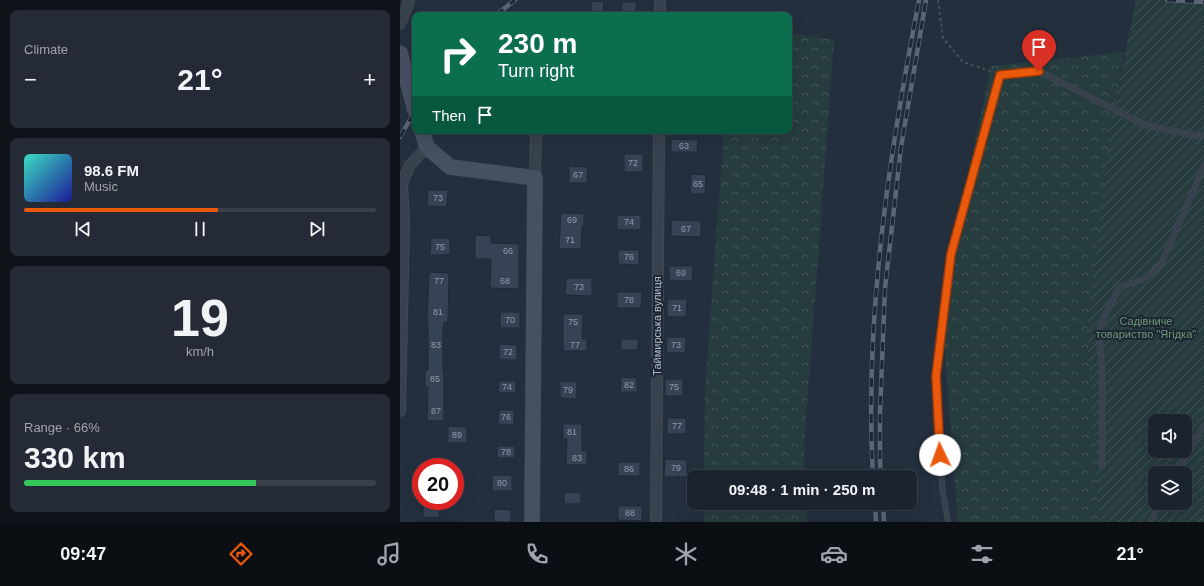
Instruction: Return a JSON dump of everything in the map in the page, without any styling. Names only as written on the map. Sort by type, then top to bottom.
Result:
[{"type":"main road","points":[[400,53],[412,99]]},
{"type":"main road","points":[[423,134],[427,147],[450,167],[535,178],[532,522]]},
{"type":"street","points":[[660,0],[660,12]]},
{"type":"street","points":[[400,24],[409,1]]},
{"type":"street","points":[[535,178],[536,134]]},
{"type":"street","name":"Таймирська вулиця","points":[[656,522],[659,134]]},
{"type":"street","points":[[400,412],[404,223],[402,183],[410,165],[427,147]]},
{"type":"lane","points":[[948,522],[942,486],[936,376],[951,254],[1000,75],[1039,71],[1145,125],[1197,136],[1204,135]]},
{"type":"lane","points":[[1102,466],[1102,369],[1099,331],[1105,315],[1120,287],[1144,279],[1161,264],[1204,166]]},
{"type":"lane","points":[[1181,466],[1204,425]]},
{"type":"lane","points":[[1151,522],[1157,510]]},
{"type":"path","points":[[938,0],[943,38],[963,62],[1000,75]]},
{"type":"green space","name":"Садівниче товариство \"Ягідка\"","points":[[1136,0],[1204,0],[1204,522],[1100,522],[1087,332],[1111,122]]},
{"type":"green space","points":[[792,33],[834,40],[804,446],[805,470],[704,470],[705,389],[724,134],[792,134]]},
{"type":"green space","points":[[1123,52],[1088,324],[1100,522],[958,522],[941,301],[991,66]]},
{"type":"green space","points":[[704,510],[806,510],[807,522],[704,522]]},
{"type":"building","points":[[591,1],[604,2],[603,12],[591,12]]},
{"type":"building","points":[[622,2],[636,2],[636,12],[621,12]]},
{"type":"building","points":[[671,139],[698,140],[697,152],[671,152]]},
{"type":"building","points":[[624,154],[643,154],[643,172],[624,172]]},
{"type":"building","points":[[569,166],[588,167],[587,183],[569,183]]},
{"type":"building","points":[[691,174],[706,175],[705,194],[690,194]]},
{"type":"building","points":[[428,190],[448,190],[447,207],[427,206]]},
{"type":"building","points":[[561,213],[584,214],[581,249],[559,249]]},
{"type":"building","points":[[617,215],[641,215],[641,230],[617,230]]},
{"type":"building","points":[[671,220],[701,221],[701,237],[671,236]]},
{"type":"building","points":[[475,235],[491,236],[491,243],[519,244],[519,289],[490,288],[491,259],[475,259]]},
{"type":"building","points":[[431,238],[450,238],[450,255],[430,255]]},
{"type":"building","points":[[618,250],[639,250],[639,265],[618,264]]},
{"type":"building","points":[[669,266],[693,266],[692,281],[669,280]]},
{"type":"building","points":[[429,272],[449,273],[448,322],[444,322],[443,327],[444,421],[427,421],[428,387],[425,387],[425,370],[428,370],[427,322]]},
{"type":"building","points":[[566,278],[592,278],[592,296],[565,295]]},
{"type":"building","points":[[617,292],[642,292],[641,308],[617,308]]},
{"type":"building","points":[[667,299],[687,299],[686,317],[667,317]]},
{"type":"building","points":[[500,312],[520,312],[520,328],[500,328]]},
{"type":"building","points":[[563,314],[583,314],[582,339],[587,339],[587,351],[563,351]]},
{"type":"building","points":[[667,337],[686,337],[685,353],[666,353]]},
{"type":"building","points":[[621,339],[638,339],[638,350],[621,350]]},
{"type":"building","points":[[499,344],[517,345],[517,360],[499,360]]},
{"type":"building","points":[[621,377],[637,378],[637,392],[620,392]]},
{"type":"building","points":[[665,379],[683,379],[683,396],[665,396]]},
{"type":"building","points":[[499,381],[516,381],[516,393],[498,393]]},
{"type":"building","points":[[560,381],[577,382],[576,399],[560,398]]},
{"type":"building","points":[[499,410],[514,410],[514,425],[498,424]]},
{"type":"building","points":[[667,418],[686,418],[686,434],[667,434]]},
{"type":"building","points":[[563,424],[582,424],[582,451],[587,451],[587,465],[566,465],[567,439],[563,439]]},
{"type":"building","points":[[448,426],[467,427],[467,443],[448,443]]},
{"type":"building","points":[[497,446],[515,446],[515,458],[497,458]]},
{"type":"building","points":[[665,459],[687,460],[687,477],[664,477]]},
{"type":"building","points":[[618,462],[640,462],[640,476],[618,476]]},
{"type":"building","points":[[492,475],[512,475],[512,491],[492,491]]},
{"type":"building","points":[[564,492],[581,493],[581,504],[564,504]]},
{"type":"building","points":[[618,506],[642,506],[642,521],[618,520]]},
{"type":"building","points":[[494,509],[511,510],[511,522],[494,522]]},
{"type":"building","points":[[423,510],[439,510],[439,518],[423,517]]},
{"type":"railway","points":[[500,12],[515,0]]},
{"type":"railway","points":[[873,470],[871,417],[872,358],[881,237],[898,118],[919,0]]},
{"type":"railway","points":[[881,470],[880,412],[885,288],[901,147],[926,0]]},
{"type":"railway","points":[[1167,0],[1204,2]]},
{"type":"railway","points":[[400,137],[412,116]]},
{"type":"railway","points":[[875,510],[876,522]]},
{"type":"railway","points":[[883,510],[884,522]]},
{"type":"route","points":[[940,455],[936,376],[951,254],[1000,75],[1039,71]]}]
